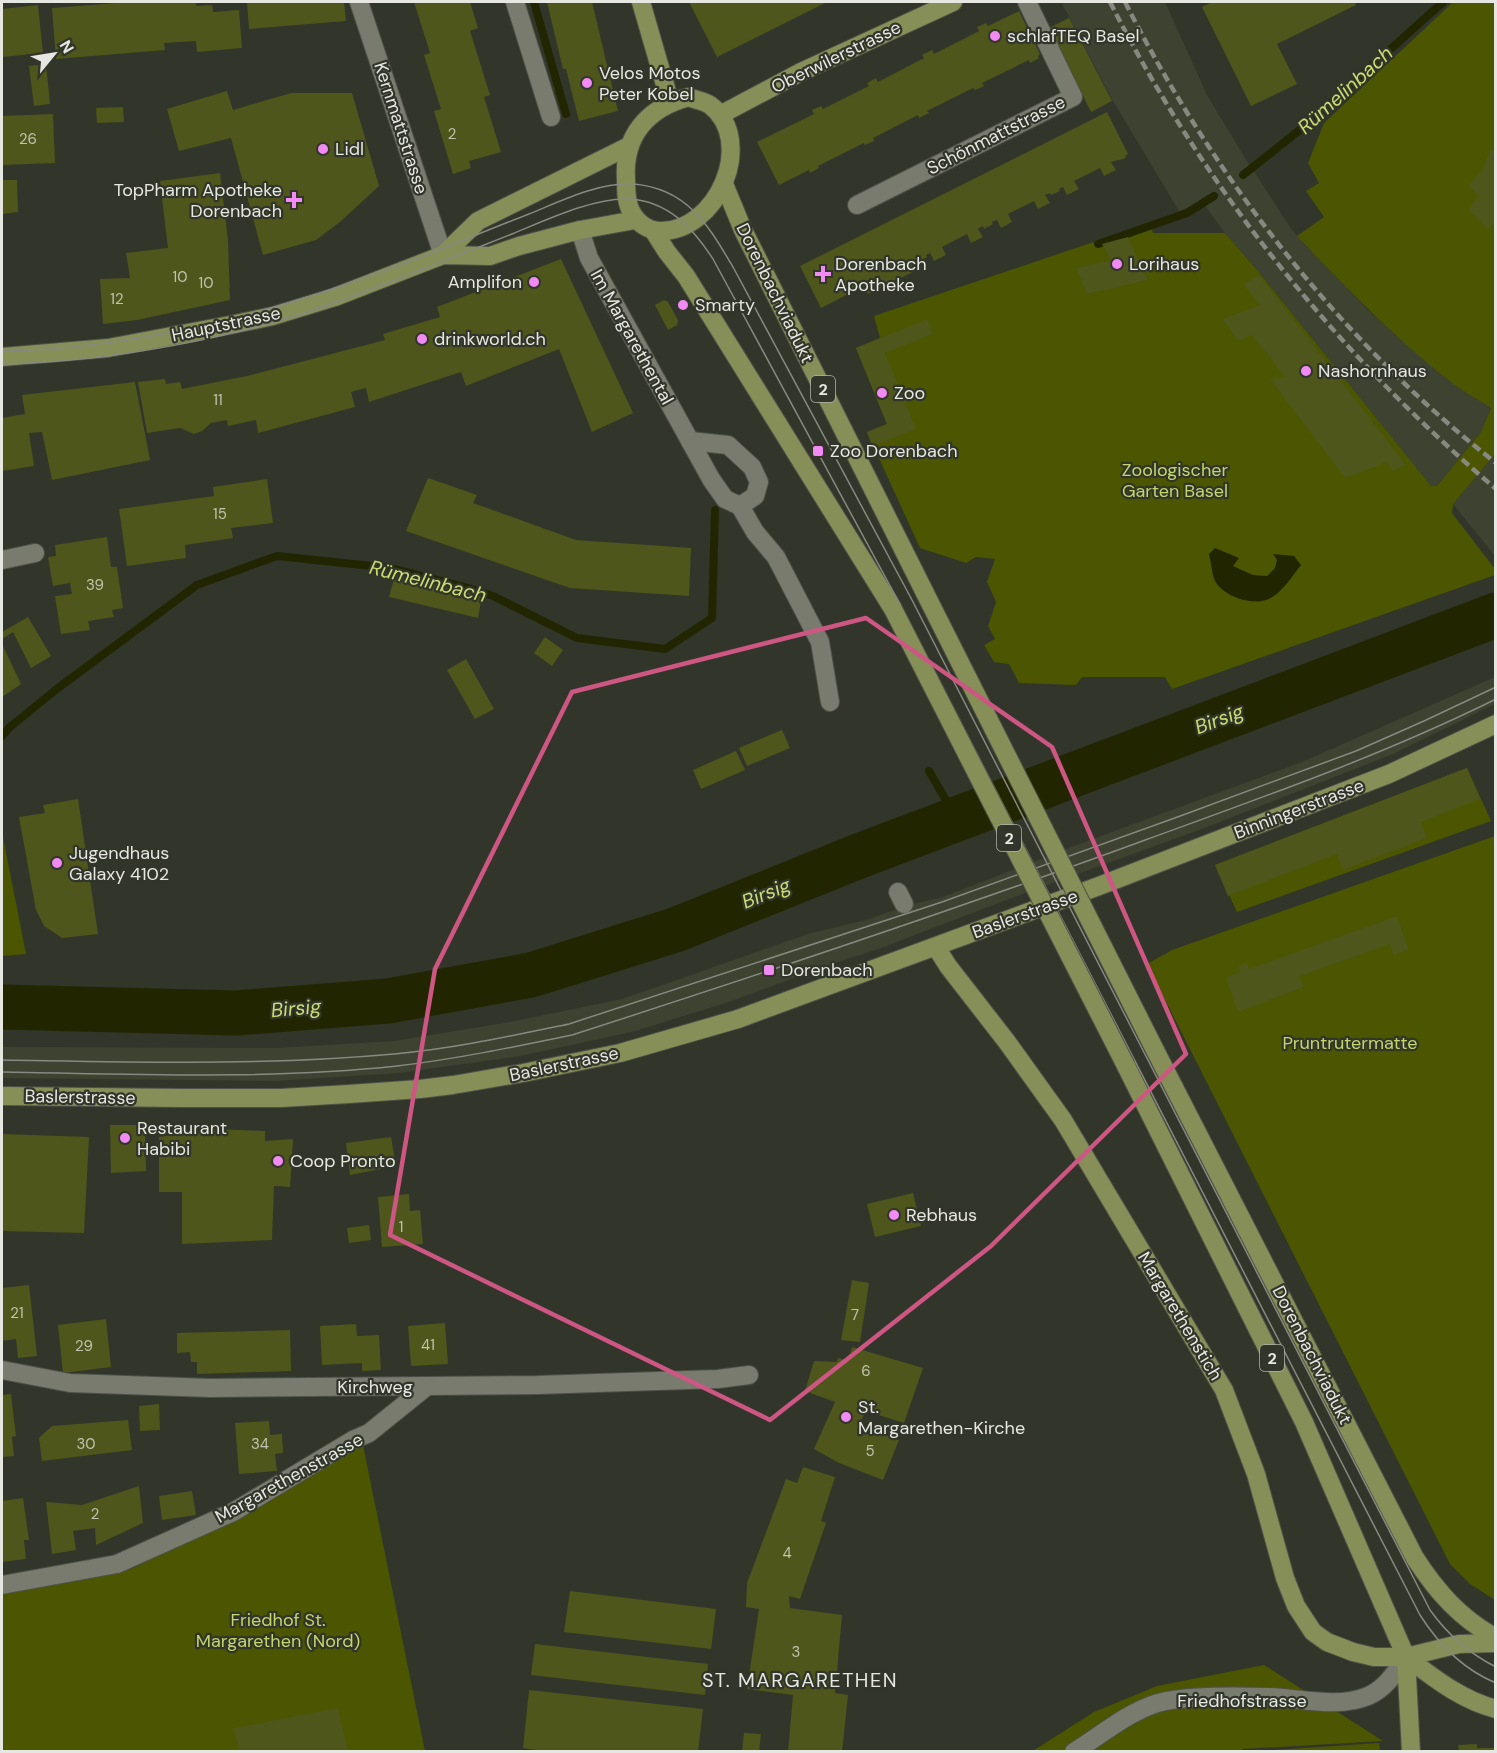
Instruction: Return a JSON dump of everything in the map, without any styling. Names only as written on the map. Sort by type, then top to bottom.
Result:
[{"type":"main road","points":[[641,2],[670,102]]},
{"type":"main road","name":"Oberwilerstrasse","points":[[720,115],[801,72],[953,2]]},
{"type":"main road","points":[[689,98],[708,104],[720,115],[730,146],[730,160],[724,184],[701,216],[687,225],[668,231],[653,230],[635,220],[628,207],[625,170],[629,146],[642,123],[670,102],[689,98]]},
{"type":"main road","name":"Hauptstrasse","points":[[443,255],[478,221],[629,146]]},
{"type":"main road","name":"Dorenbachviadukt","points":[[724,184],[743,230],[925,593],[1155,1050],[1415,1558],[1432,1585],[1473,1626],[1496,1638]]},
{"type":"main road","name":"Hauptstrasse","points":[[2,357],[108,348],[273,316],[335,297],[443,255],[490,256],[580,230],[635,220]]},
{"type":"main road","name":"Dorenbachviadukt","points":[[653,230],[686,276],[893,609],[1304,1422],[1406,1657]]},
{"type":"main road","name":"Binningerstrasse","points":[[1099,886],[1389,774],[1496,724]]},
{"type":"main road","name":"Baslerstrasse","points":[[2,1096],[292,1097],[420,1089],[511,1075],[620,1053],[738,1018],[1099,886]]},
{"type":"main road","name":"Margarethenstich","points":[[936,947],[1063,1120],[1224,1390],[1256,1474],[1285,1578],[1296,1606],[1313,1632],[1328,1642],[1353,1652],[1374,1657],[1406,1657]]},
{"type":"main road","points":[[1411,1752],[1406,1657],[1459,1644],[1496,1643]]},
{"type":"main road","name":"2","points":[[1406,1657],[1444,1686],[1475,1704],[1496,1709]]},
{"type":"street","name":"Kernmattstrasse","points":[[359,2],[443,255]]},
{"type":"street","points":[[515,2],[551,117]]},
{"type":"street","name":"Schönmattstrasse","points":[[857,205],[1073,97],[1027,2]]},
{"type":"street","name":"Im Margarethental","points":[[580,230],[589,258],[711,479],[725,499],[740,506],[755,532],[776,557],[820,642],[830,702]]},
{"type":"street","points":[[690,441],[728,445],[752,467],[759,482],[755,496],[740,506]]},
{"type":"street","points":[[2,560],[35,553]]},
{"type":"street","name":"Kirchweg","points":[[2,1370],[70,1383],[210,1388],[426,1387],[718,1379],[749,1375]]},
{"type":"street","name":"Margarethenstrasse","points":[[2,1585],[117,1564],[233,1512],[369,1433],[426,1387]]},
{"type":"street","name":"Friedhofstrasse","points":[[1074,1752],[1130,1715],[1166,1701],[1217,1697],[1268,1697],[1350,1702],[1370,1695],[1391,1679],[1406,1657]]},
{"type":"highlighted area","points":[[866,618],[1052,747],[1186,1054],[991,1246],[770,1420],[390,1235],[435,969],[572,692]]},
{"type":"shaded area","points":[[1061,2],[1165,2],[1208,97],[1250,166],[1242,172],[1245,177],[1254,171],[1291,229],[1367,309],[1450,382],[1491,408],[1481,432],[1437,486],[1431,486],[1225,233],[1205,206],[1216,199],[1212,193],[1196,205],[1179,211],[1113,101]]},
{"type":"shaded area","points":[[1495,454],[1495,556],[1453,504]]},
{"type":"shaded area","points":[[1215,548],[1239,558],[1233,566],[1253,575],[1267,576],[1275,568],[1277,560],[1273,554],[1294,556],[1301,565],[1274,596],[1262,601],[1247,601],[1225,592],[1215,581],[1209,554]]},
{"type":"shaded area","points":[[1495,677],[1495,704],[1393,754],[1207,827],[881,948],[729,1002],[632,1032],[520,1056],[399,1073],[277,1081],[2,1078],[2,1047],[277,1048],[394,1041],[510,1022],[622,999],[808,934],[866,920],[909,905],[943,897],[1302,762]]},
{"type":"green space","name":"Zoologischer Garten Basel","points":[[1450,2],[1495,2],[1495,454],[1453,504],[1452,513],[1495,569],[1495,575],[1172,689],[1165,677],[1082,677],[1076,685],[1019,683],[1009,664],[994,662],[984,645],[995,639],[988,626],[996,602],[987,582],[995,559],[976,557],[966,563],[920,548],[867,432],[887,424],[856,348],[880,338],[874,316],[1150,223],[1153,233],[1225,233],[1431,486],[1437,486],[1481,432],[1491,408],[1448,380],[1408,346],[1297,236],[1324,217],[1306,191],[1319,183],[1308,163],[1324,123],[1451,4]]},
{"type":"green space","points":[[1467,768],[1491,821],[1237,912],[1215,865]]},
{"type":"green space","points":[[2,832],[26,954],[2,956]]},
{"type":"green space","name":"Pruntrutermatte","points":[[1495,836],[1495,1600],[1470,1584],[1450,1564],[1147,964],[1172,950]]},
{"type":"green space","name":"Friedhof St. Margarethen (Nord)","points":[[363,1445],[425,1751],[2,1751],[2,1587],[131,1569],[260,1507]]},
{"type":"green space","points":[[1264,1665],[1383,1741],[1242,1749],[1242,1752],[1031,1752],[1094,1712],[1157,1686]]},
{"type":"green space","points":[[1379,1743],[1380,1751],[1260,1751]]},
{"type":"building","points":[[130,2],[196,2],[196,6],[212,5],[213,12],[239,10],[242,48],[197,52],[196,41],[164,43],[165,50],[56,59],[52,8]]},
{"type":"building","points":[[247,2],[344,2],[346,21],[249,29]]},
{"type":"building","points":[[414,2],[470,2],[478,28],[470,31],[490,95],[484,97],[501,152],[469,161],[471,168],[453,174],[434,111],[441,109],[424,55],[430,53]]},
{"type":"building","points":[[547,2],[592,2],[618,111],[579,121],[566,69],[563,69]]},
{"type":"building","points":[[689,2],[827,2],[717,57]]},
{"type":"building","points":[[1212,2],[1355,2],[1356,5],[1277,44],[1297,84],[1251,106],[1202,7]]},
{"type":"building","points":[[38,5],[43,53],[2,57],[2,9]]},
{"type":"building","points":[[1019,11],[1040,54],[1039,58],[1030,63],[1029,60],[982,83],[984,86],[975,90],[973,88],[927,111],[929,113],[919,118],[918,115],[873,138],[874,141],[865,145],[864,143],[818,166],[819,168],[810,173],[809,170],[779,185],[757,142],[814,114],[812,110],[821,106],[823,109],[869,86],[867,83],[876,78],[878,82],[924,59],[922,55],[932,50],[934,54],[979,31],[977,27],[986,23],[988,26]]},
{"type":"building","points":[[1069,18],[1112,101],[1091,112],[1049,28]]},
{"type":"building","points":[[46,64],[50,104],[34,106],[29,66]]},
{"type":"building","points":[[227,91],[233,110],[291,93],[352,93],[379,186],[340,222],[316,240],[263,255],[231,138],[179,151],[167,109]]},
{"type":"building","points":[[123,107],[124,122],[97,123],[96,108]]},
{"type":"building","points":[[1107,112],[1128,154],[1126,158],[1111,162],[1116,170],[1104,176],[1100,168],[1074,181],[1079,189],[1067,195],[1063,187],[1051,195],[1050,193],[1045,195],[1050,203],[1038,209],[1034,201],[1008,214],[1012,222],[1001,228],[997,220],[984,229],[983,226],[978,229],[983,237],[971,243],[967,234],[942,247],[946,255],[934,261],[930,253],[918,262],[917,259],[912,262],[917,270],[868,294],[864,286],[821,308],[800,266]]},
{"type":"building","points":[[53,114],[55,163],[2,165],[2,116]]},
{"type":"building","points":[[1496,148],[1496,221],[1488,229],[1468,210],[1479,196],[1468,186],[1483,169],[1490,150]]},
{"type":"building","points":[[220,173],[228,240],[230,300],[137,320],[103,324],[100,279],[130,278],[126,253],[168,248],[160,181]]},
{"type":"building","points":[[2,180],[17,180],[18,212],[2,214]]},
{"type":"building","name":"Lorihaus","points":[[1128,237],[1148,280],[1087,294],[1076,268],[1111,260],[1102,244]]},
{"type":"building","points":[[561,259],[633,413],[592,432],[559,349],[466,386],[461,372],[369,402],[366,388],[351,392],[355,407],[258,433],[256,420],[228,426],[227,420],[211,423],[202,431],[194,434],[180,428],[147,433],[138,382],[165,379],[166,384],[180,382],[182,389],[247,376],[385,340],[383,334],[440,317],[437,307]]},
{"type":"building","name":"Nashornhaus","points":[[1259,275],[1406,465],[1392,471],[1387,462],[1345,478],[1270,379],[1285,377],[1252,335],[1238,341],[1223,319],[1260,305],[1243,284]]},
{"type":"building","points":[[664,300],[668,302],[678,320],[677,325],[668,330],[655,305]]},
{"type":"building","points":[[927,319],[933,334],[885,353],[916,429],[872,446],[867,432],[887,424],[856,348]]},
{"type":"building","points":[[135,382],[150,460],[52,480],[42,432],[29,433],[34,466],[2,471],[2,418],[25,414],[22,395]]},
{"type":"building","points":[[428,478],[477,495],[473,503],[576,540],[691,548],[689,596],[570,588],[406,531]]},
{"type":"building","points":[[267,479],[273,523],[231,528],[233,538],[185,545],[186,558],[127,566],[119,509],[214,496],[213,487]]},
{"type":"building","points":[[107,537],[111,567],[117,567],[123,608],[112,610],[114,617],[88,621],[90,630],[61,634],[55,596],[72,594],[70,583],[53,586],[48,557],[56,556],[55,545]]},
{"type":"building","points":[[395,575],[482,596],[478,618],[389,597]]},
{"type":"building","points":[[28,617],[51,656],[31,668],[13,632],[2,639],[2,632]]},
{"type":"building","points":[[545,637],[563,650],[552,666],[534,653]]},
{"type":"building","points":[[2,644],[21,684],[2,697]]},
{"type":"building","points":[[466,659],[494,709],[475,719],[447,670]]},
{"type":"building","points":[[782,730],[790,748],[747,766],[739,748]]},
{"type":"building","points":[[736,751],[745,770],[701,789],[693,770]]},
{"type":"building","points":[[1467,768],[1480,799],[1421,822],[1427,838],[1343,870],[1337,854],[1228,896],[1215,865]]},
{"type":"building","name":"Jugendhaus Galaxy 4102","points":[[78,799],[98,934],[62,938],[44,926],[36,910],[19,817],[45,813],[43,805]]},
{"type":"building","points":[[1397,916],[1409,950],[1393,955],[1390,944],[1300,976],[1304,987],[1238,1012],[1226,977],[1240,972],[1238,966],[1247,963],[1249,969]]},
{"type":"building","points":[[110,1125],[145,1125],[146,1171],[111,1173]]},
{"type":"building","points":[[217,1129],[265,1131],[265,1141],[293,1139],[290,1187],[274,1186],[272,1240],[182,1244],[182,1192],[159,1192],[159,1137]]},
{"type":"building","points":[[2,1134],[89,1137],[84,1233],[2,1231]]},
{"type":"building","points":[[391,1137],[396,1166],[350,1175],[346,1143]]},
{"type":"building","name":"Rebhaus","points":[[913,1193],[921,1226],[875,1237],[867,1204]]},
{"type":"building","points":[[409,1194],[410,1211],[420,1210],[423,1244],[382,1247],[378,1197]]},
{"type":"building","points":[[369,1225],[371,1240],[349,1243],[347,1228]]},
{"type":"building","points":[[852,1280],[869,1283],[860,1342],[841,1340]]},
{"type":"building","points":[[29,1285],[37,1356],[18,1358],[16,1339],[2,1341],[2,1288]]},
{"type":"building","points":[[106,1319],[111,1367],[63,1373],[58,1325]]},
{"type":"building","points":[[445,1323],[448,1364],[411,1366],[408,1326]]},
{"type":"building","points":[[356,1324],[357,1336],[379,1335],[381,1370],[362,1371],[362,1363],[322,1365],[320,1326]]},
{"type":"building","points":[[290,1330],[291,1371],[197,1374],[197,1362],[191,1362],[190,1352],[177,1353],[177,1333]]},
{"type":"building","points":[[852,1347],[923,1368],[904,1423],[866,1411],[859,1424],[899,1440],[883,1480],[839,1463],[814,1449],[835,1402],[805,1391],[814,1361],[837,1362],[838,1358],[848,1361]]},
{"type":"building","points":[[11,1394],[16,1436],[12,1437],[14,1456],[2,1457],[2,1395]]},
{"type":"building","points":[[159,1404],[160,1430],[140,1431],[139,1406]]},
{"type":"building","points":[[128,1420],[132,1450],[42,1461],[39,1438],[52,1426]]},
{"type":"building","points":[[269,1421],[270,1435],[282,1434],[283,1453],[275,1454],[277,1471],[239,1474],[235,1423]]},
{"type":"building","points":[[803,1467],[835,1477],[821,1521],[826,1523],[800,1599],[789,1596],[790,1608],[842,1615],[835,1693],[848,1695],[842,1752],[788,1752],[793,1695],[747,1689],[759,1609],[746,1607],[747,1583],[786,1479],[797,1483]]},
{"type":"building","points":[[139,1486],[143,1523],[96,1545],[95,1528],[73,1531],[76,1550],[52,1554],[46,1502],[82,1505]]},
{"type":"building","points":[[192,1491],[196,1515],[162,1520],[159,1496]]},
{"type":"building","points":[[23,1498],[29,1540],[24,1540],[26,1559],[2,1562],[2,1501]]},
{"type":"building","points":[[570,1591],[716,1609],[711,1649],[564,1632]]},
{"type":"building","points":[[535,1644],[708,1664],[705,1695],[531,1675]]},
{"type":"building","points":[[529,1690],[703,1709],[698,1752],[551,1752],[523,1748]]},
{"type":"building","points":[[338,1708],[348,1752],[239,1752],[234,1728]]},
{"type":"building","points":[[744,1733],[761,1734],[759,1752],[742,1752]]},
{"type":"building","points":[[1477,1744],[1477,1748],[1496,1748],[1496,1752],[1459,1752],[1458,1745]]},
{"type":"waterway","name":"Dorenbach","points":[[534,2],[566,114]]},
{"type":"waterway","name":"Rümelinbach","points":[[1243,175],[1306,125],[1443,2]]},
{"type":"waterway","name":"Rümelinbach","points":[[1098,244],[1187,213],[1214,196]]},
{"type":"waterway","name":"Rümelinbach","points":[[2,736],[58,688],[197,585],[277,556],[391,568],[493,596],[577,638],[665,649],[712,618],[715,510]]},
{"type":"waterway","name":"Birsig","points":[[2,1007],[236,1013],[388,1001],[531,975],[675,930],[859,856],[1496,615]]},
{"type":"waterway","name":"Dorenbach","points":[[929,771],[957,819]]},
{"type":"tram line","points":[[2,351],[51,349],[149,337],[293,302],[422,257],[567,198],[607,186],[634,184],[653,187],[682,201],[705,224],[733,267],[912,600],[1430,1610],[1459,1643],[1496,1667]]},
{"type":"tram line","points":[[2,364],[86,359],[129,353],[173,346],[259,326],[339,301],[554,217],[600,202],[615,199],[643,201],[656,205],[678,218],[697,237],[713,259],[901,606],[1420,1615],[1452,1655],[1472,1671],[1496,1683]]},
{"type":"tram line","points":[[2,1060],[198,1062],[345,1058],[438,1049],[569,1024],[942,902],[1183,815],[1356,751],[1496,687]]},
{"type":"tram line","points":[[2,1072],[249,1075],[348,1070],[441,1060],[572,1035],[933,915],[1192,823],[1367,757],[1496,699]]},
{"type":"railway","points":[[1110,2],[1147,71],[1188,138],[1279,265],[1382,382],[1437,437],[1496,489]]},
{"type":"railway","points":[[1125,2],[1160,68],[1199,131],[1285,253],[1333,310],[1384,364],[1496,463]]},
{"type":"place","name":"schlafTEQ Basel","points":[[995,36]]},
{"type":"place","name":"Velos Motos Peter Kobel","points":[[587,83]]},
{"type":"place","name":"Lidl","points":[[323,149]]},
{"type":"place","name":"TopPharm Apotheke Dorenbach","points":[[294,200]]},
{"type":"place","name":"Lorihaus","points":[[1117,264]]},
{"type":"place","name":"Dorenbach Apotheke","points":[[823,274]]},
{"type":"place","name":"Amplifon","points":[[534,282]]},
{"type":"place","name":"Smarty","points":[[683,305]]},
{"type":"place","name":"drinkworld.ch","points":[[422,339]]},
{"type":"place","name":"Nashornhaus","points":[[1306,371]]},
{"type":"place","name":"Zoo","points":[[882,393]]},
{"type":"place","name":"Zoo Dorenbach","points":[[818,451]]},
{"type":"place","name":"Jugendhaus Galaxy 4102","points":[[57,863]]},
{"type":"place","name":"Dorenbach","points":[[769,970]]},
{"type":"place","name":"Restaurant Habibi","points":[[125,1138]]},
{"type":"place","name":"Coop Pronto","points":[[278,1161]]},
{"type":"place","name":"Rebhaus","points":[[894,1215]]},
{"type":"place","name":"St. Margarethen-Kirche","points":[[846,1417]]},
{"type":"district","name":"ST. MARGARETHEN","points":[[800,1680]]}]
